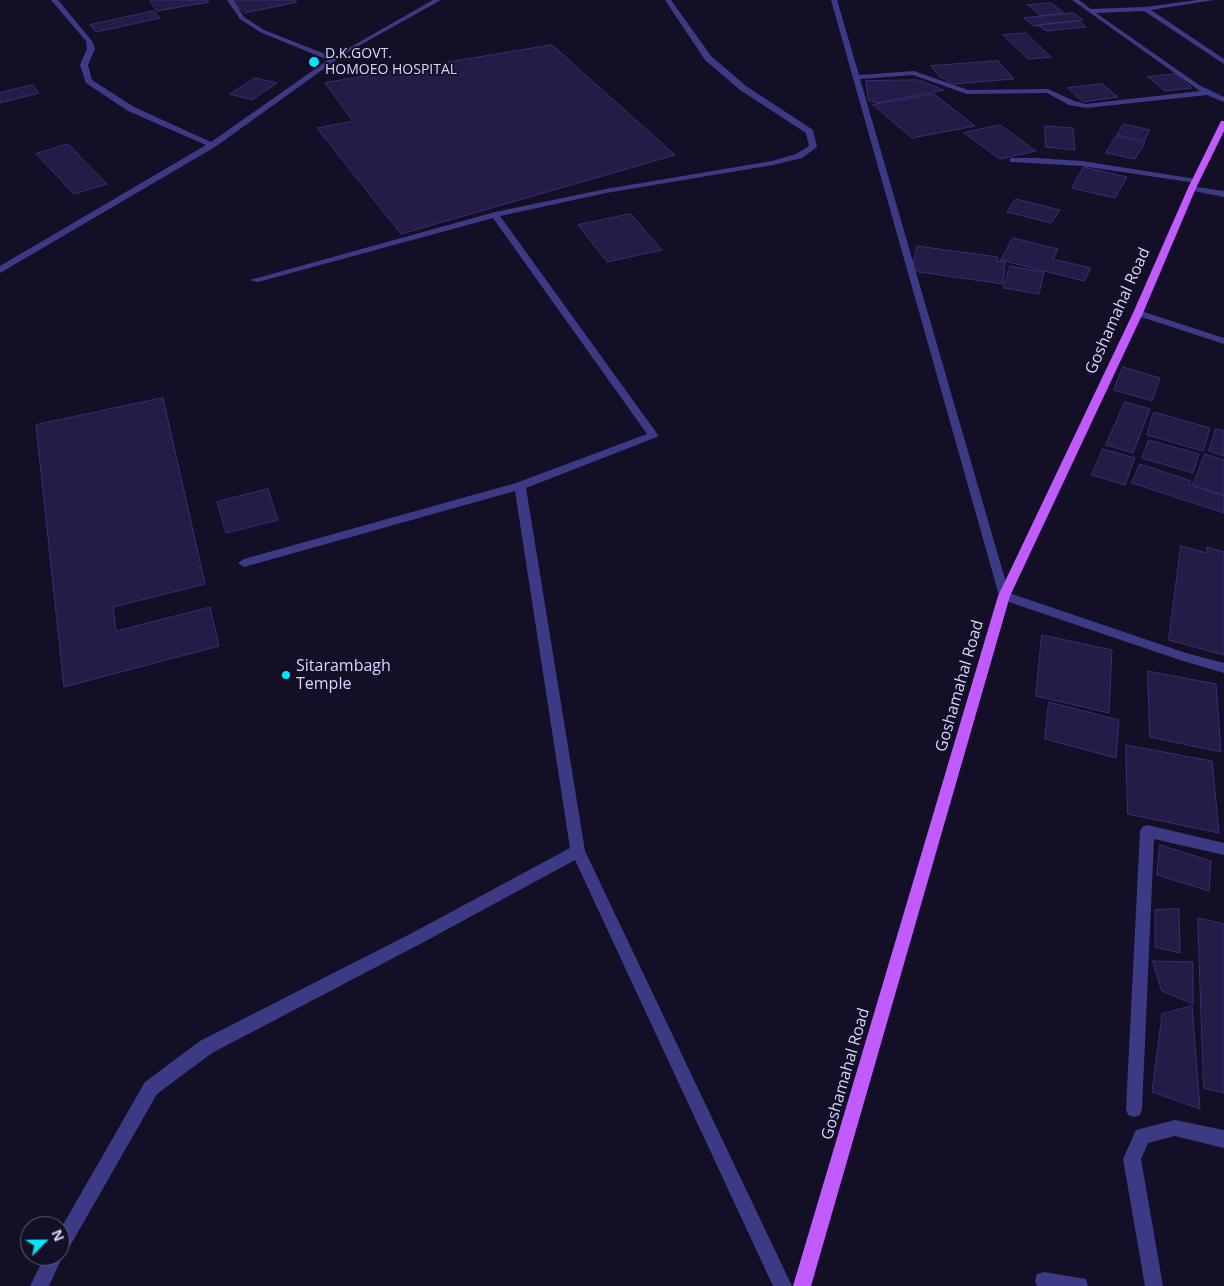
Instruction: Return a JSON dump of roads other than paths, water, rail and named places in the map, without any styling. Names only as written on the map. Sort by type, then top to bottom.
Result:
[{"type":"main road","name":"Goshamahal Road","points":[[802,1286],[1004,596],[1138,313],[1194,184],[1224,123]]},
{"type":"street","points":[[54,0],[89,41],[90,49],[84,65],[89,81],[131,109],[212,145]]},
{"type":"street","points":[[230,0],[242,18],[262,31],[332,60]]},
{"type":"street","points":[[0,258],[3,269],[212,145],[332,60],[438,0]]},
{"type":"street","points":[[255,280],[495,216],[606,191],[774,163],[799,156],[813,147],[810,132],[743,88],[708,58],[668,0]]},
{"type":"street","points":[[834,0],[1004,596],[1184,657],[1224,668]]},
{"type":"street","points":[[1075,0],[1206,93],[1224,100]]},
{"type":"street","points":[[1089,11],[1145,9],[1211,0]]},
{"type":"street","points":[[1145,9],[1224,62]]},
{"type":"street","points":[[857,77],[914,73],[967,92],[1048,90],[1072,103],[1086,106],[1206,93]]},
{"type":"street","points":[[1013,160],[1046,159],[1084,162],[1194,184],[1224,194]]},
{"type":"street","points":[[244,563],[520,486],[653,435],[495,216]]},
{"type":"street","points":[[1138,313],[1224,341]]},
{"type":"street","points":[[520,486],[578,850],[783,1286]]},
{"type":"street","points":[[1134,1110],[1147,831],[1224,849]]},
{"type":"street","points":[[70,1230],[151,1088],[206,1046],[416,938],[578,850]]},
{"type":"street","points":[[1154,1286],[1132,1159],[1142,1136],[1175,1128],[1224,1139]]},
{"type":"street","points":[[39,1286],[50,1266]]},
{"type":"street","points":[[1044,1281],[1079,1286]]},
{"type":"place","name":"D.K.GOVT. HOMOEO HOSPITAL","points":[[314,62]]},
{"type":"place","name":"Sitarambagh Temple","points":[[286,675]]}]
